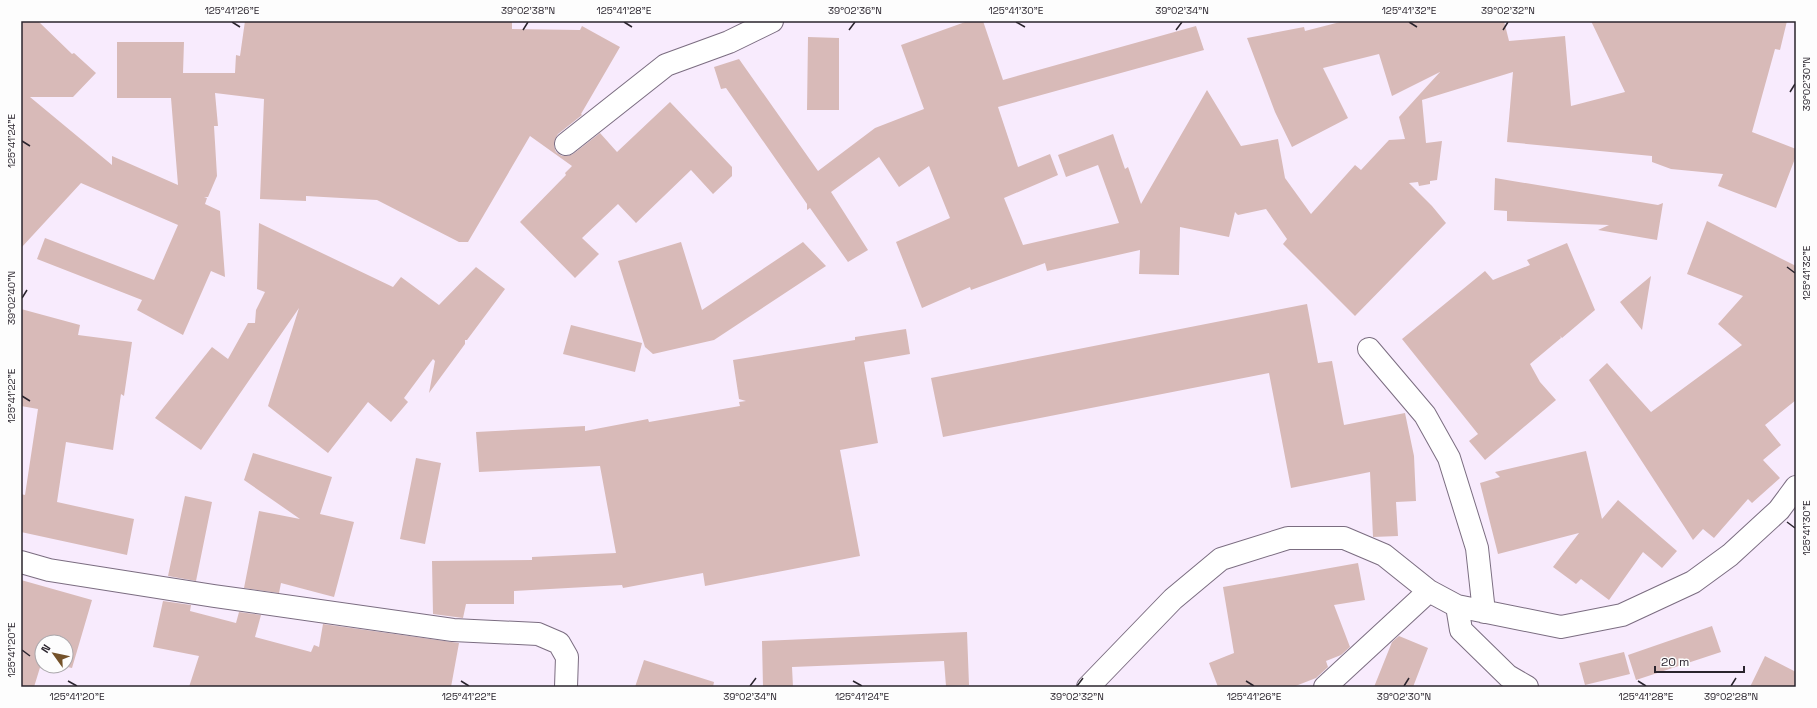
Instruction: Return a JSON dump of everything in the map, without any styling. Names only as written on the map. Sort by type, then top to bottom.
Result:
[{"type":"street","points":[[566,144],[666,65],[729,42],[772,21]]},
{"type":"street","points":[[1369,349],[1425,415],[1449,458],[1477,548],[1484,612]]},
{"type":"street","points":[[1088,687],[1173,599],[1220,559],[1288,538],[1344,538],[1384,555],[1429,591],[1457,606],[1561,627],[1622,615],[1693,582],[1730,555],[1779,510],[1796,487]]},
{"type":"street","points":[[21,562],[50,570],[214,596],[453,630],[538,634],[559,643],[567,658],[566,687]]},
{"type":"street","points":[[1325,687],[1429,591]]},
{"type":"street","points":[[1457,606],[1460,630],[1508,676],[1527,687]]},
{"type":"building","points":[[21,21],[38,21],[72,54],[74,53],[96,73],[73,97],[30,97],[112,165],[112,156],[178,185],[171,98],[117,98],[117,42],[184,42],[183,73],[235,73],[236,55],[240,56],[245,21],[512,21],[512,29],[580,30],[582,26],[620,47],[581,114],[582,115],[558,134],[555,139],[554,146],[556,152],[562,156],[573,154],[600,133],[617,152],[670,102],[732,167],[732,176],[713,194],[691,170],[636,223],[618,204],[582,238],[599,254],[575,278],[520,222],[566,175],[565,173],[572,166],[530,136],[468,242],[459,242],[377,200],[306,196],[306,201],[260,199],[264,99],[215,93],[218,126],[214,126],[217,176],[208,197],[204,197],[207,198],[205,204],[220,211],[225,277],[211,271],[183,335],[137,310],[142,300],[37,259],[45,238],[154,280],[178,225],[81,183],[21,248]]},
{"type":"building","points":[[968,21],[983,21],[1003,80],[1196,26],[1204,50],[998,107],[1018,167],[1050,154],[1058,175],[1004,198],[1023,245],[1119,223],[1098,165],[1066,177],[1058,155],[1113,134],[1125,169],[1128,167],[1141,204],[1207,90],[1241,146],[1278,139],[1285,178],[1311,214],[1355,165],[1361,170],[1389,140],[1405,139],[1399,117],[1440,72],[1392,96],[1379,54],[1323,68],[1348,118],[1292,147],[1275,112],[1247,38],[1304,27],[1305,31],[1344,21],[1504,21],[1509,41],[1565,36],[1571,106],[1625,92],[1591,21],[1787,21],[1780,50],[1775,49],[1752,132],[1796,149],[1796,156],[1776,208],[1718,186],[1723,174],[1671,169],[1652,162],[1652,156],[1507,142],[1513,72],[1422,100],[1426,143],[1442,141],[1437,180],[1430,181],[1430,184],[1419,186],[1418,182],[1409,183],[1432,206],[1446,223],[1355,316],[1283,244],[1287,239],[1266,209],[1238,215],[1235,212],[1229,237],[1180,227],[1179,275],[1139,274],[1140,250],[1047,271],[1045,263],[971,290],[970,287],[922,308],[896,242],[950,218],[929,166],[899,187],[879,157],[831,192],[868,250],[848,262],[810,208],[807,210],[807,204],[726,88],[721,89],[714,67],[739,59],[818,171],[875,128],[924,109],[901,45]]},
{"type":"building","points":[[808,37],[839,38],[839,110],[807,110]]},
{"type":"building","points":[[1495,178],[1658,205],[1663,203],[1657,240],[1598,230],[1609,225],[1507,221],[1507,211],[1494,210]]},
{"type":"building","points":[[1707,221],[1796,266],[1796,400],[1765,425],[1781,445],[1763,460],[1780,478],[1752,503],[1748,499],[1714,538],[1703,529],[1693,540],[1589,380],[1607,363],[1651,412],[1742,345],[1718,324],[1743,296],[1687,274]]},
{"type":"building","points":[[259,223],[393,287],[401,277],[439,305],[476,267],[505,289],[467,340],[465,340],[465,344],[429,393],[435,361],[433,359],[404,398],[408,402],[391,422],[368,402],[328,453],[268,406],[299,308],[201,450],[155,418],[212,347],[228,359],[248,323],[255,323],[256,310],[265,292],[257,289]]},
{"type":"building","points":[[681,242],[702,310],[803,242],[826,266],[714,340],[653,354],[645,347],[618,261]]},
{"type":"building","points":[[1567,243],[1595,310],[1562,338],[1560,336],[1561,338],[1530,364],[1540,382],[1556,400],[1485,460],[1469,441],[1478,434],[1402,339],[1485,271],[1493,280],[1530,265],[1527,260]]},
{"type":"building","points":[[1651,276],[1642,330],[1620,302]]},
{"type":"building","points":[[1307,304],[1318,363],[1332,361],[1344,425],[1405,413],[1414,456],[1416,501],[1396,502],[1398,536],[1373,537],[1370,472],[1291,488],[1269,373],[943,437],[931,378]]},
{"type":"building","points":[[21,309],[80,325],[78,335],[132,342],[124,396],[121,394],[113,450],[66,442],[57,502],[134,519],[127,555],[21,532],[21,494],[25,495],[38,409],[21,406]]},
{"type":"building","points":[[571,325],[642,343],[635,372],[563,354]]},
{"type":"building","points":[[906,329],[910,354],[864,362],[878,443],[840,450],[860,556],[705,586],[703,573],[623,588],[622,585],[514,591],[514,604],[466,604],[463,618],[433,614],[432,561],[532,560],[532,557],[616,553],[600,466],[479,472],[476,432],[585,426],[585,431],[648,419],[649,422],[740,406],[739,402],[746,401],[739,399],[733,360],[855,340],[855,337]]},
{"type":"building","points":[[1586,451],[1602,519],[1618,500],[1677,551],[1662,568],[1643,552],[1609,600],[1581,579],[1576,584],[1553,567],[1579,533],[1498,554],[1480,483],[1500,477],[1495,472]]},
{"type":"building","points":[[253,453],[332,477],[320,514],[354,522],[334,597],[281,583],[279,593],[244,588],[259,511],[300,519],[244,480]]},
{"type":"building","points":[[416,458],[441,463],[425,544],[400,539]]},
{"type":"building","points":[[185,496],[212,502],[196,581],[168,576]]},
{"type":"building","points":[[1358,563],[1365,600],[1334,605],[1350,647],[1341,655],[1326,661],[1328,667],[1316,678],[1293,687],[1218,687],[1209,663],[1234,653],[1223,587]]},
{"type":"building","points":[[21,580],[92,600],[74,661],[74,634],[34,634],[34,674],[38,674],[34,687],[21,687]]},
{"type":"building","points":[[163,601],[191,605],[190,611],[236,623],[239,612],[261,615],[255,637],[311,652],[314,645],[319,647],[323,624],[459,643],[451,687],[189,687],[199,656],[153,647]]},
{"type":"building","points":[[1712,626],[1721,652],[1636,680],[1628,655]]},
{"type":"building","points":[[967,632],[969,685],[946,686],[944,661],[792,667],[793,687],[763,687],[762,641]]},
{"type":"building","points":[[1399,636],[1428,648],[1413,687],[1374,687],[1392,642]]},
{"type":"building","points":[[1624,652],[1630,674],[1585,685],[1579,663]]},
{"type":"building","points":[[1765,656],[1796,672],[1796,687],[1750,687]]},
{"type":"building","points":[[644,660],[714,682],[713,687],[635,687]]}]
